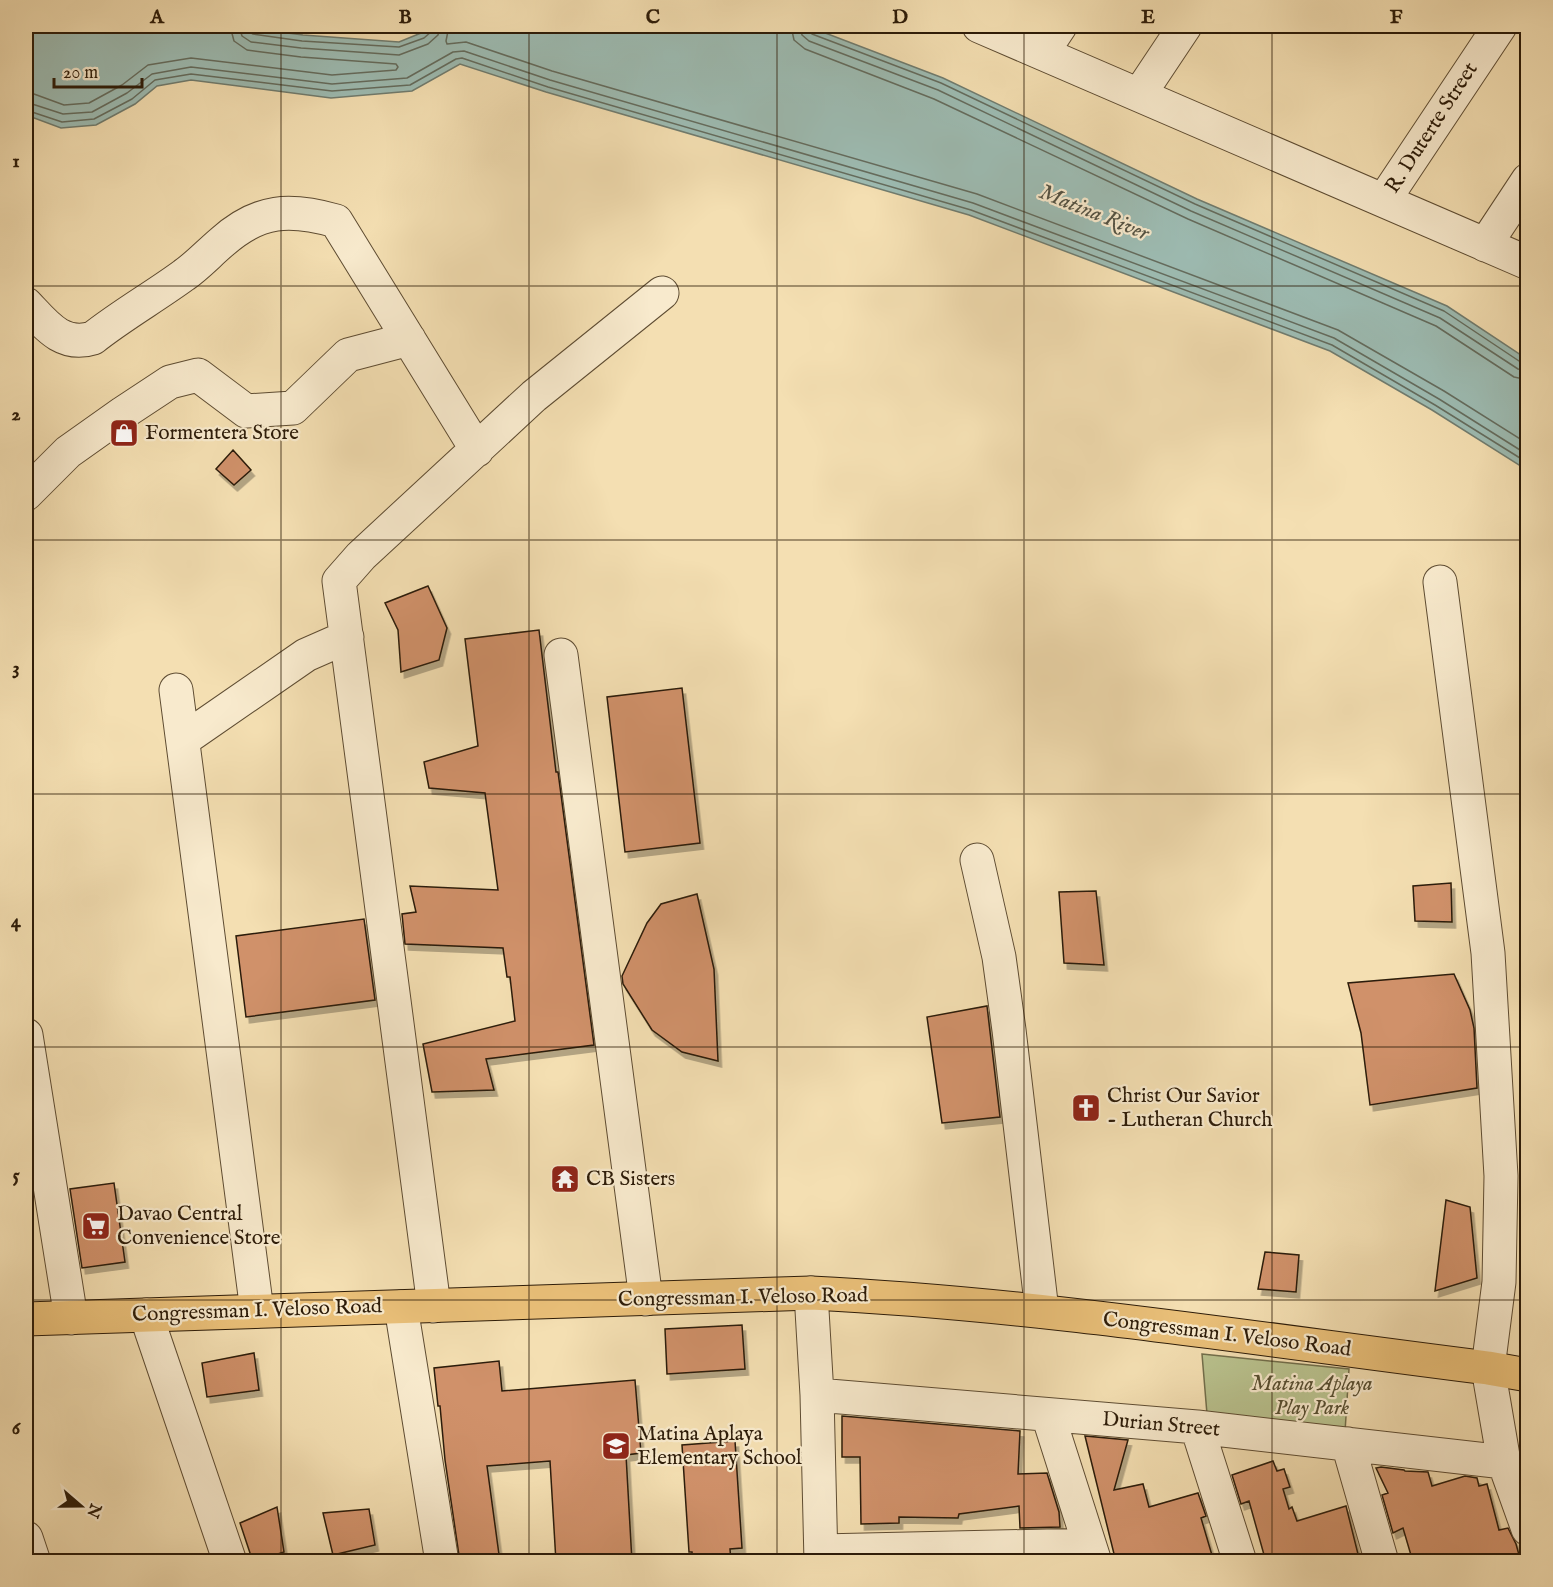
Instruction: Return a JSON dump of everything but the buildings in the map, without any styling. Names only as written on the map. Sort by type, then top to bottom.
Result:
[{"type":"main road","name":"Congressman I. Veloso Road","points":[[26,1319],[811,1293],[901,1297],[1042,1311],[1488,1368],[1527,1375]]},
{"type":"street","points":[[979,26],[1527,263]]},
{"type":"street","points":[[1042,53],[1060,26]]},
{"type":"street","points":[[1139,95],[1185,26]]},
{"type":"street","name":"R. Duterte Street","points":[[1384,200],[1500,26]]},
{"type":"street","points":[[1485,244],[1527,180]]},
{"type":"street","points":[[26,304],[46,325],[63,338],[76,341],[93,338],[186,274],[244,224],[277,213],[306,213],[336,221],[477,450]]},
{"type":"street","points":[[434,1306],[339,581],[361,556],[534,396],[662,293]]},
{"type":"street","points":[[26,494],[69,452],[170,382],[198,375],[246,411],[293,408],[348,355],[409,339]]},
{"type":"street","points":[[1440,582],[1489,964],[1501,1176],[1499,1282],[1488,1368],[1504,1462],[1527,1529]]},
{"type":"street","points":[[183,740],[306,655],[346,637]]},
{"type":"street","points":[[561,655],[646,1299]]},
{"type":"street","points":[[176,690],[257,1311]]},
{"type":"street","points":[[977,860],[999,957],[1042,1311]]},
{"type":"street","points":[[26,1035],[71,1318]]},
{"type":"street","points":[[811,1293],[817,1395],[821,1556],[1092,1553],[1048,1414]]},
{"type":"street","points":[[401,1307],[442,1562]]},
{"type":"street","points":[[146,1315],[230,1562]]},
{"type":"street","name":"Durian Street","points":[[817,1395],[1197,1427],[1504,1462]]},
{"type":"street","points":[[1197,1427],[1240,1562]]},
{"type":"street","points":[[1348,1444],[1382,1562]]},
{"type":"street","points":[[26,1538],[34,1562]]},
{"type":"green space","name":"Matina Aplaya Play Park","points":[[1202,1354],[1349,1369],[1345,1432],[1207,1414]]},
{"type":"water","name":"Matina River","points":[[26,26],[232,26],[303,35],[399,42],[421,33],[429,26],[807,26],[943,78],[1197,199],[1447,306],[1527,359],[1527,470],[1432,410],[1330,351],[969,215],[546,92],[460,64],[412,91],[331,98],[191,80],[157,86],[135,104],[96,125],[61,128],[26,115]]},
{"type":"place","name":"Formentera Store","points":[[124,433]]},
{"type":"place","name":"Christ Our Savior - Lutheran Church","points":[[1086,1108]]},
{"type":"place","name":"CB Sisters","points":[[565,1179]]},
{"type":"place","name":"Davao Central Convenience Store","points":[[96,1226]]},
{"type":"place","name":"Matina Aplaya Elementary School","points":[[616,1446]]}]
